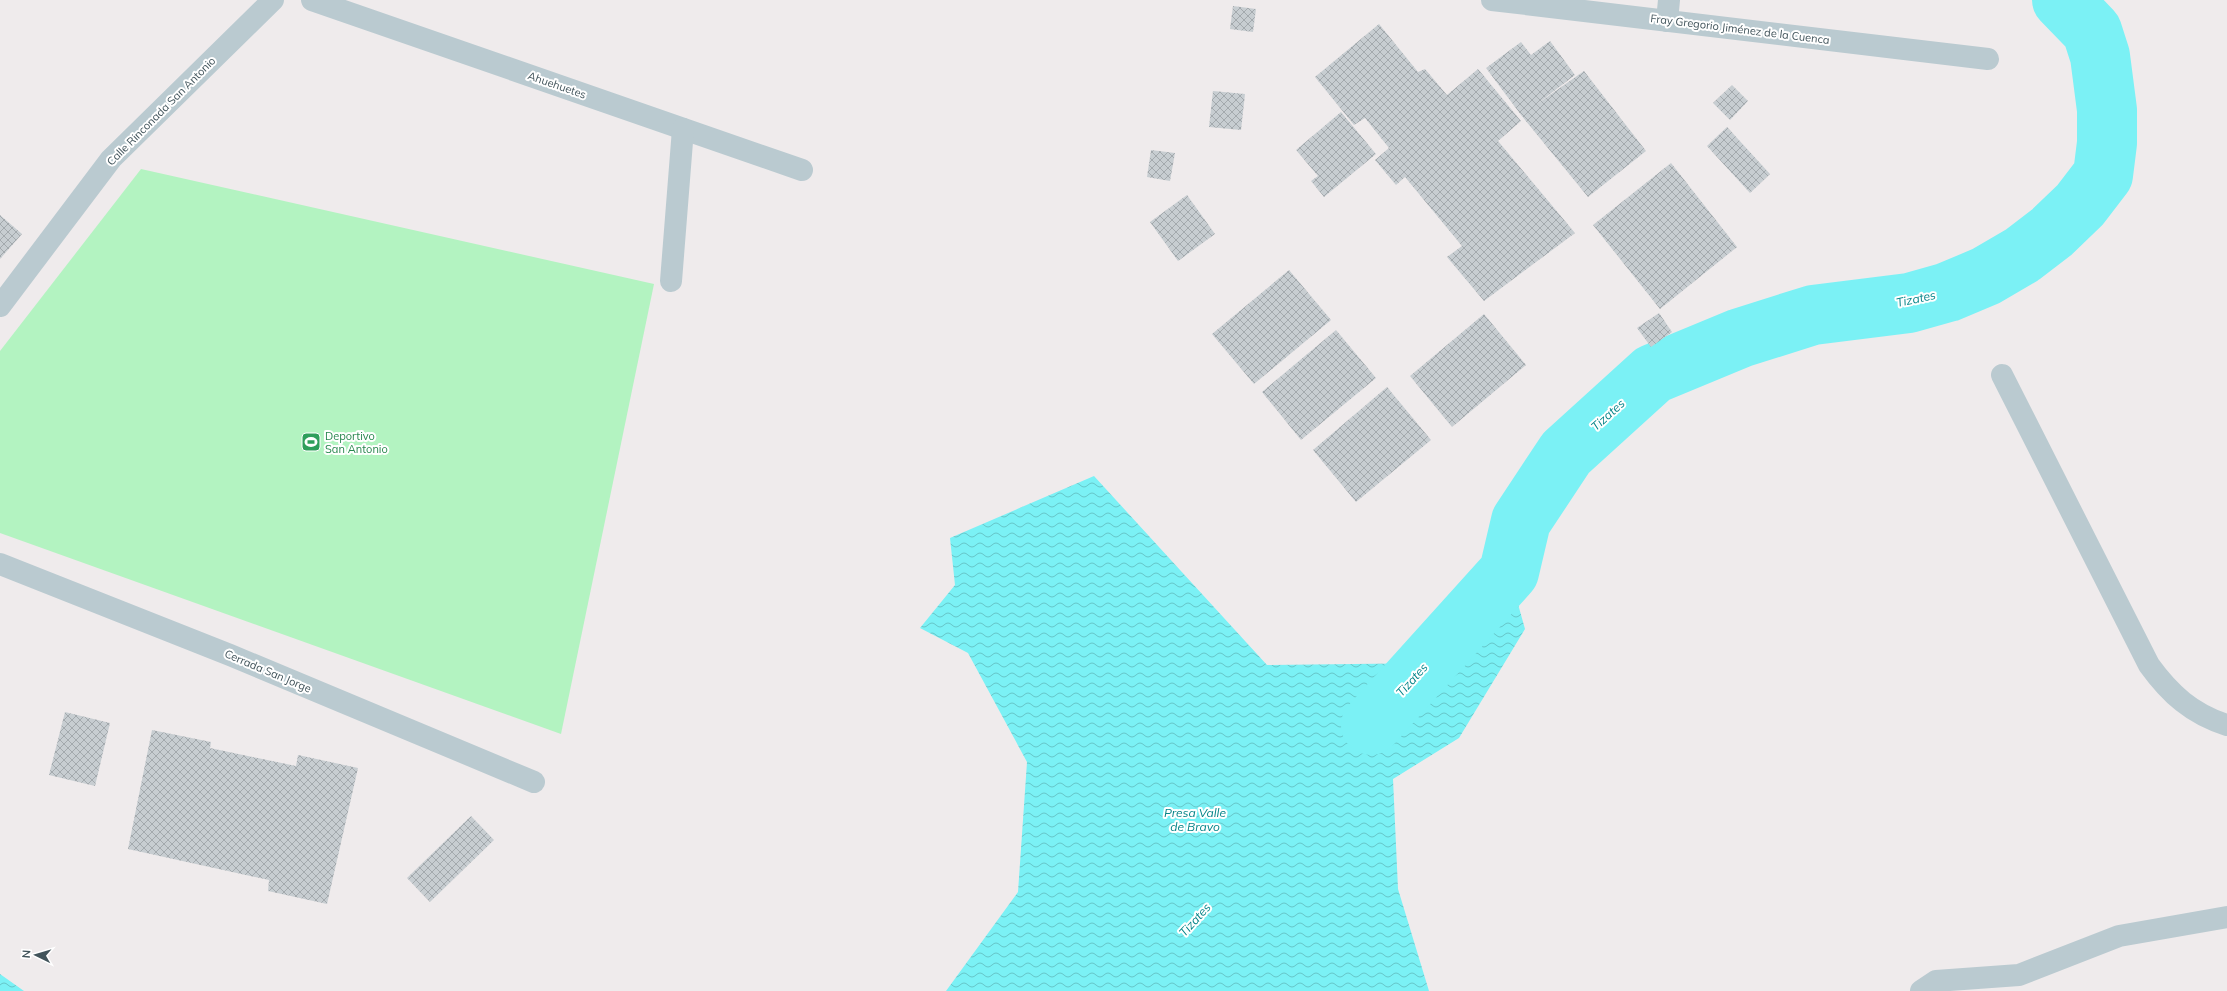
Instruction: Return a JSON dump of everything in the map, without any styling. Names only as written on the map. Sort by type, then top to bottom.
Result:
[{"type":"street","name":"Calle Rinconada San Antonio","points":[[0,306],[111,159],[273,0]]},
{"type":"street","name":"Ahuehuetes","points":[[312,0],[802,170]]},
{"type":"street","name":"Fray Gregorio Jiménez de la Cuenca","points":[[1492,0],[1668,10],[1988,59]]},
{"type":"street","points":[[671,281],[683,129]]},
{"type":"street","points":[[2002,376],[2149,665],[2175,697],[2210,719],[2227,725]]},
{"type":"street","name":"Cerrada San Jorge","points":[[0,564],[230,655],[534,782]]},
{"type":"street","points":[[1921,991],[1936,982],[2018,975],[2119,936],[2227,917]]},
{"type":"green space","name":"Deportivo San Antonio","points":[[141,169],[654,284],[561,734],[0,533],[0,351]]},
{"type":"water","name":"Presa Valle de Bravo","points":[[1094,476],[1267,665],[1439,663],[1509,572],[1525,629],[1459,738],[1393,779],[1398,889],[1429,991],[946,991],[1018,892],[1027,762],[968,653],[920,628],[955,585],[950,538]]},
{"type":"water","points":[[0,974],[24,991],[0,991]]},
{"type":"building","points":[[1233,6],[1256,9],[1253,32],[1230,29]]},
{"type":"building","points":[[1379,24],[1418,72],[1425,69],[1447,95],[1478,69],[1521,121],[1498,141],[1575,233],[1484,301],[1447,257],[1462,246],[1405,177],[1396,185],[1375,160],[1389,148],[1365,118],[1354,125],[1315,77]]},
{"type":"building","points":[[1550,41],[1575,75],[1537,104],[1584,71],[1646,151],[1588,197],[1521,115],[1486,68],[1521,42],[1531,55]]},
{"type":"building","points":[[1732,85],[1748,101],[1730,120],[1713,103]]},
{"type":"building","points":[[1213,91],[1245,94],[1241,130],[1209,127]]},
{"type":"building","points":[[1341,112],[1376,154],[1324,197],[1311,181],[1318,176],[1296,150]]},
{"type":"building","points":[[1727,127],[1770,174],[1750,193],[1707,146]]},
{"type":"building","points":[[1151,150],[1175,153],[1170,181],[1147,177]]},
{"type":"building","points":[[1671,163],[1737,247],[1660,309],[1593,225]]},
{"type":"building","points":[[1187,195],[1215,234],[1178,261],[1150,222]]},
{"type":"building","points":[[0,215],[22,234],[0,259]]},
{"type":"building","points":[[1289,270],[1331,320],[1254,384],[1212,334]]},
{"type":"building","points":[[1659,313],[1672,332],[1651,347],[1637,328]]},
{"type":"building","points":[[1484,314],[1526,365],[1452,427],[1410,376]]},
{"type":"building","points":[[1336,330],[1376,378],[1301,440],[1262,392]]},
{"type":"building","points":[[1387,387],[1431,440],[1356,502],[1313,450]]},
{"type":"building","points":[[65,712],[110,723],[95,786],[49,775]]},
{"type":"building","points":[[152,730],[211,742],[210,748],[296,766],[298,755],[358,768],[327,904],[268,891],[269,880],[128,849]]},
{"type":"building","points":[[471,816],[494,840],[430,902],[407,878]]},
{"type":"waterway","name":"Tizates","points":[[1371,725],[1509,572],[1521,521],[1566,453],[1653,374],[1740,338],[1813,315],[1909,303],[1948,292],[1986,276],[2022,255],[2052,232],[2080,205],[2103,175],[2107,143],[2107,110],[2100,56],[2092,31],[2062,0]]},
{"type":"place","name":"Deportivo San Antonio","points":[[311,442]]}]
